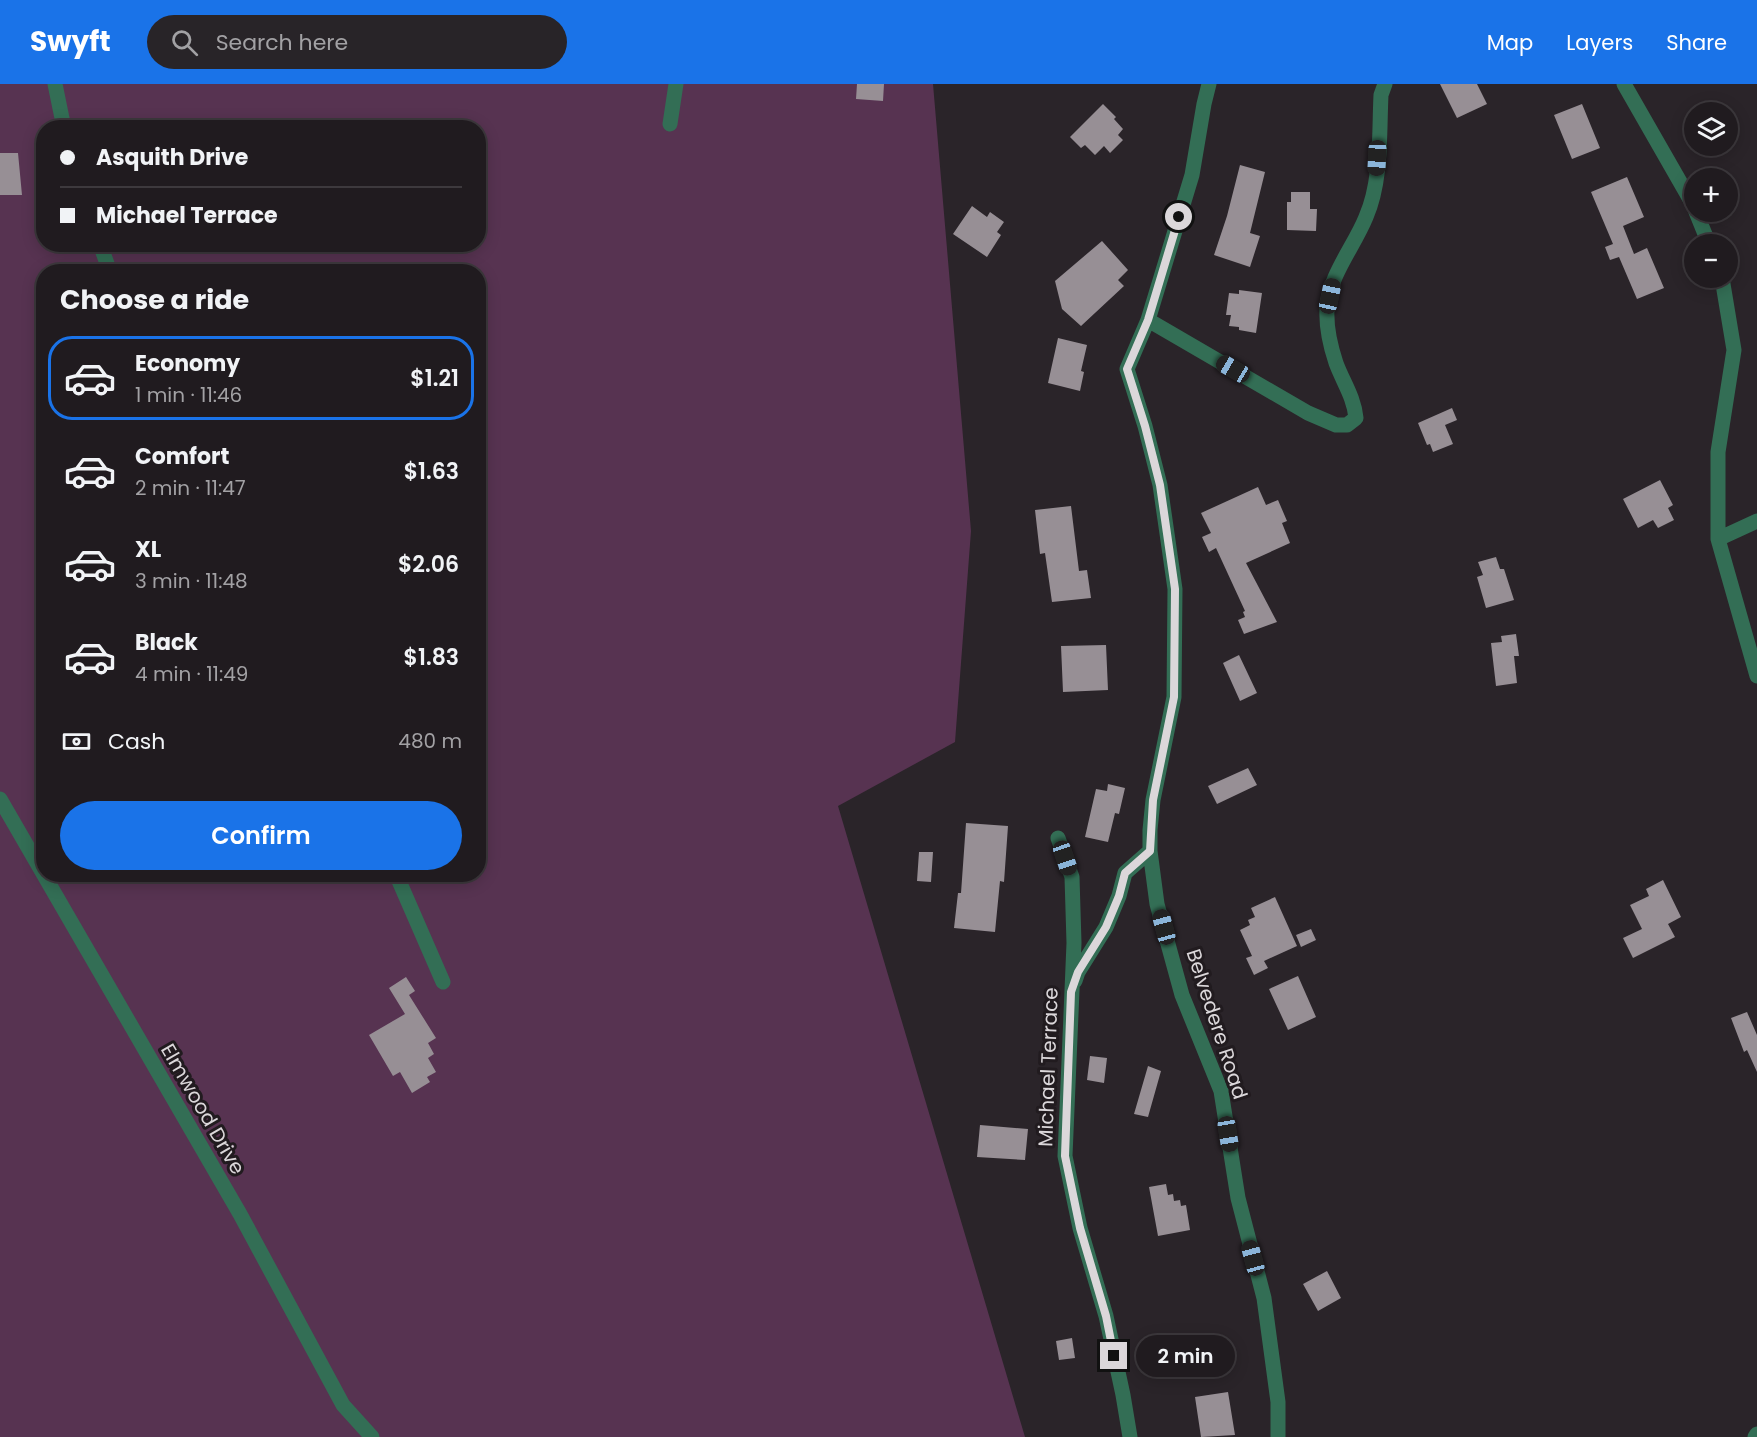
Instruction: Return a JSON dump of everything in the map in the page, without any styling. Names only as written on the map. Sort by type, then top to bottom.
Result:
[{"type":"street","points":[[55,84],[62,120]]},
{"type":"street","points":[[670,124],[676,84]]},
{"type":"street","name":"Belvedere Road","points":[[1209,84],[1192,175],[1148,320],[1127,369],[1160,485],[1175,589],[1174,697],[1153,800],[1150,851],[1157,904],[1182,995],[1221,1091],[1238,1198],[1264,1298],[1278,1402],[1278,1437]]},
{"type":"street","points":[[1148,320],[1308,413],[1336,425],[1347,425],[1356,418],[1355,404],[1336,363],[1328,334],[1327,308],[1332,283],[1367,216],[1376,179],[1381,95],[1385,84]]},
{"type":"street","points":[[1628,87],[1684,188]]},
{"type":"street","points":[[1724,288],[1734,350],[1718,452],[1718,539],[1757,676]]},
{"type":"street","points":[[1718,539],[1757,521]]},
{"type":"street","name":"Elmwood Drive","points":[[0,799],[36,861]]},
{"type":"street","name":"Michael Terrace","points":[[1058,838],[1072,877],[1074,943],[1065,1156],[1080,1228],[1106,1316],[1130,1437]]},
{"type":"street","points":[[1071,992],[1078,972],[1106,927],[1119,896],[1125,873],[1150,851]]},
{"type":"street","name":"Elmwood Drive","points":[[48,882],[240,1214],[343,1405],[372,1437]]},
{"type":"street","points":[[399,882],[443,982]]},
{"type":"shaded area","points":[[0,84],[933,84],[971,531],[955,742],[838,806],[1025,1437],[0,1437]]},
{"type":"building","points":[[857,84],[884,84],[883,101],[856,99]]},
{"type":"building","points":[[1440,84],[1477,84],[1487,104],[1457,118]]},
{"type":"building","points":[[1103,104],[1116,117],[1114,119],[1123,129],[1118,135],[1123,140],[1110,153],[1104,146],[1095,155],[1085,145],[1081,148],[1070,137]]},
{"type":"building","points":[[1582,104],[1600,148],[1572,159],[1554,115]]},
{"type":"building","points":[[0,153],[18,153],[22,195],[0,195]]},
{"type":"building","points":[[1240,165],[1265,172],[1250,233],[1260,236],[1250,267],[1214,255]]},
{"type":"building","points":[[1627,177],[1644,217],[1623,226],[1634,254],[1647,248],[1664,288],[1637,299],[1619,257],[1610,260],[1605,247],[1613,244],[1591,192]]},
{"type":"building","points":[[1291,192],[1310,192],[1310,209],[1317,209],[1316,231],[1287,230],[1287,202],[1291,202]]},
{"type":"building","points":[[972,206],[987,217],[990,212],[1004,222],[997,232],[1001,235],[987,257],[953,234]]},
{"type":"building","points":[[1102,241],[1128,270],[1118,280],[1124,286],[1081,326],[1062,309],[1055,281]]},
{"type":"building","points":[[1239,290],[1262,293],[1256,333],[1229,326],[1231,315],[1226,315],[1229,293],[1239,294]]},
{"type":"building","points":[[1058,338],[1087,345],[1081,371],[1084,372],[1080,391],[1048,383]]},
{"type":"building","points":[[1452,408],[1457,420],[1445,425],[1453,444],[1433,452],[1430,444],[1427,445],[1418,423]]},
{"type":"building","points":[[1660,480],[1673,505],[1668,508],[1674,520],[1658,528],[1653,520],[1638,528],[1623,499]]},
{"type":"building","points":[[1258,487],[1266,505],[1278,500],[1287,521],[1282,523],[1290,543],[1246,563],[1277,622],[1244,634],[1238,620],[1245,617],[1243,612],[1245,611],[1216,548],[1209,552],[1202,537],[1211,533],[1201,513]]},
{"type":"building","points":[[1071,506],[1079,571],[1087,570],[1091,598],[1052,602],[1045,553],[1040,554],[1035,510]]},
{"type":"building","points":[[1496,557],[1500,569],[1504,569],[1514,600],[1486,608],[1477,577],[1483,575],[1478,562]]},
{"type":"building","points":[[1516,634],[1519,656],[1514,656],[1517,683],[1496,686],[1491,643],[1502,642],[1501,636]]},
{"type":"building","points":[[1106,645],[1108,690],[1063,692],[1061,646]]},
{"type":"building","points":[[1239,655],[1257,693],[1240,701],[1223,663]]},
{"type":"building","points":[[1248,768],[1257,785],[1217,804],[1208,786]]},
{"type":"building","points":[[1108,784],[1125,788],[1119,814],[1115,813],[1108,842],[1085,837],[1096,789],[1107,791]]},
{"type":"building","points":[[966,823],[1008,826],[1004,882],[1000,881],[995,932],[954,928],[958,893],[961,893]]},
{"type":"building","points":[[919,852],[933,852],[931,882],[917,881]]},
{"type":"building","points":[[1663,880],[1681,917],[1668,924],[1675,937],[1633,958],[1623,938],[1642,929],[1630,905],[1649,896],[1646,889]]},
{"type":"building","points":[[1275,897],[1297,946],[1264,961],[1268,968],[1254,975],[1246,958],[1252,956],[1240,930],[1250,925],[1248,920],[1255,917],[1251,908]]},
{"type":"building","points":[[1311,929],[1316,940],[1301,947],[1296,935]]},
{"type":"building","points":[[1298,976],[1316,1017],[1288,1030],[1269,989]]},
{"type":"building","points":[[406,977],[415,991],[409,995],[436,1038],[428,1043],[434,1054],[428,1058],[436,1072],[427,1077],[430,1082],[412,1093],[400,1072],[393,1076],[369,1035],[405,1014],[389,988]]},
{"type":"building","points":[[1747,1012],[1757,1035],[1757,1072],[1747,1050],[1744,1052],[1731,1018]]},
{"type":"building","points":[[1090,1056],[1107,1058],[1104,1083],[1087,1080]]},
{"type":"building","points":[[1148,1066],[1161,1071],[1148,1117],[1134,1114]]},
{"type":"building","points":[[980,1125],[1028,1129],[1025,1160],[977,1157]]},
{"type":"building","points":[[1166,1184],[1168,1195],[1173,1194],[1174,1201],[1180,1200],[1181,1206],[1186,1205],[1190,1230],[1158,1236],[1149,1187]]},
{"type":"building","points":[[1327,1271],[1341,1298],[1318,1311],[1303,1284]]},
{"type":"building","points":[[1072,1338],[1075,1358],[1059,1360],[1056,1341]]},
{"type":"building","points":[[1228,1392],[1235,1435],[1201,1437],[1195,1397]]},
{"type":"route","points":[[1114,1356],[1106,1316],[1080,1228],[1065,1156],[1071,992],[1078,972],[1106,927],[1119,896],[1125,873],[1150,851],[1153,800],[1174,697],[1175,589],[1160,485],[1127,369],[1148,320],[1179,217]]}]
